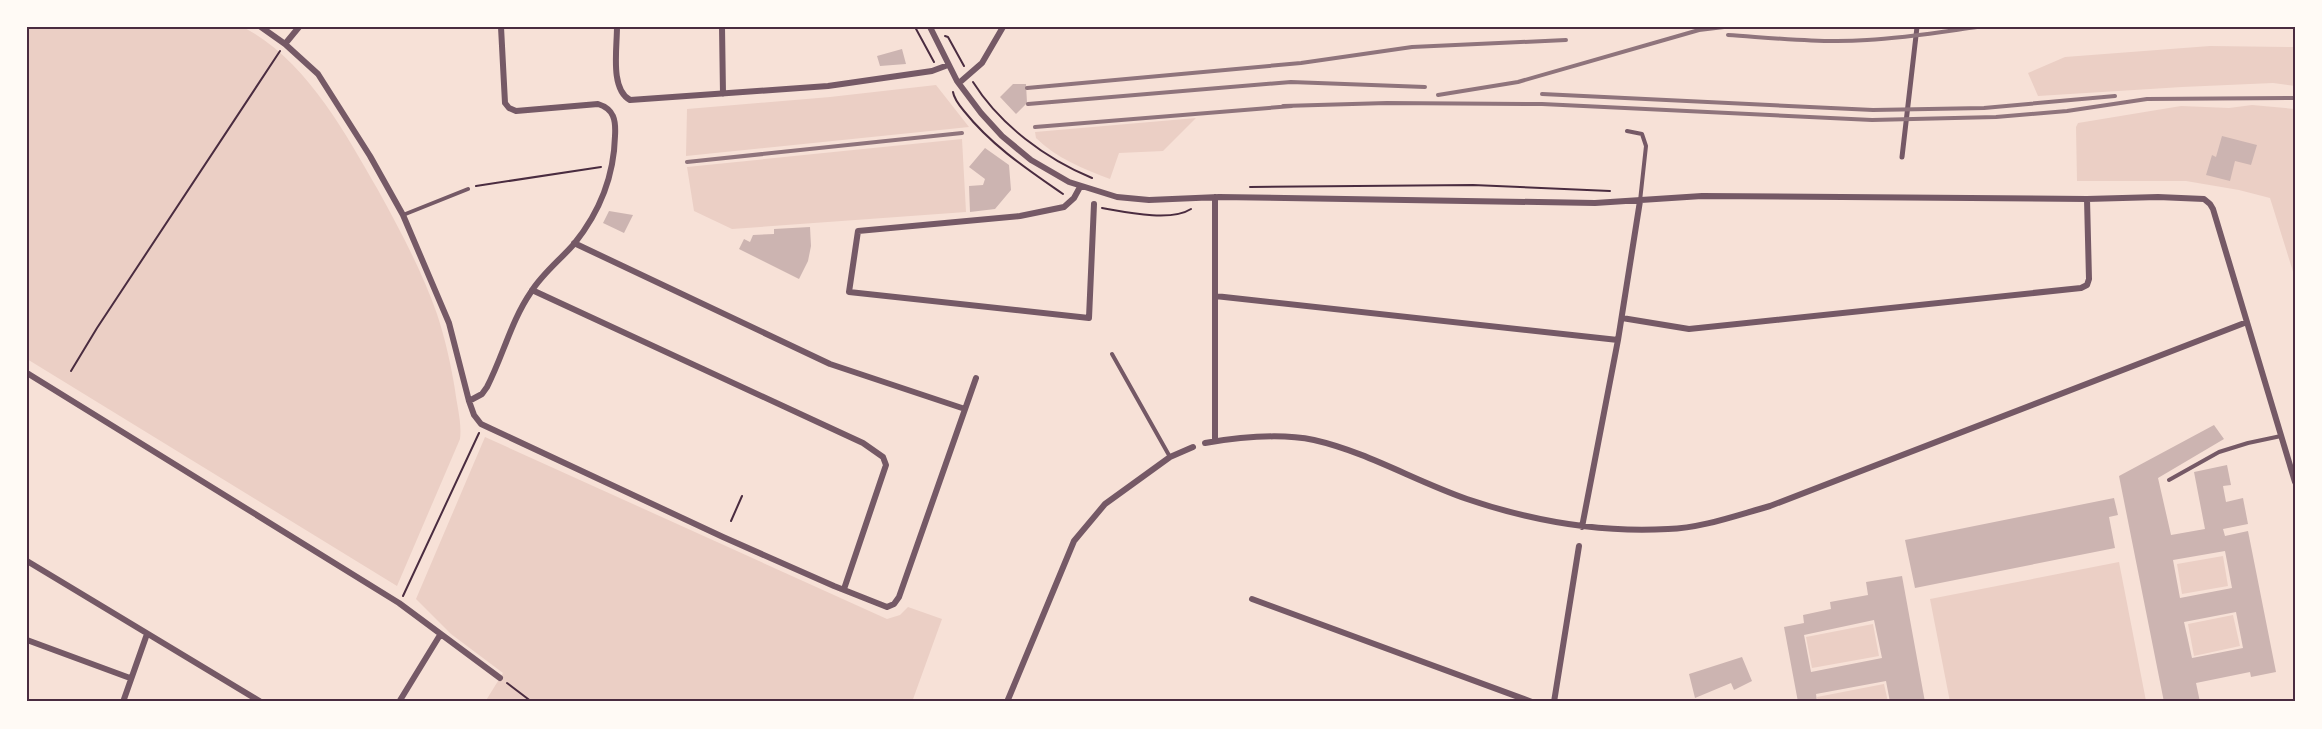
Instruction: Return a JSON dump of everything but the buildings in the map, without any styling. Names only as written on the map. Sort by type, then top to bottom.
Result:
[{"type":"street","points":[[261,27],[285,44],[318,74],[403,215],[449,323],[469,401],[474,415],[481,424],[723,537],[887,607],[899,597],[976,378]]},
{"type":"street","points":[[285,44],[299,27]]},
{"type":"street","points":[[469,401],[482,394],[494,373],[532,290],[574,243],[604,196],[613,166],[616,127],[614,115],[609,109],[598,104],[516,111],[508,108],[505,103],[501,27]]},
{"type":"street","points":[[616,27],[617,85],[622,96],[637,101],[828,86],[925,72],[948,65]]},
{"type":"street","points":[[722,27],[723,94]]},
{"type":"street","points":[[959,83],[982,63],[1002,27]]},
{"type":"street","points":[[1902,158],[1917,27]]},
{"type":"street","points":[[932,30],[959,83],[981,113],[1002,136],[1042,167],[1080,187],[1132,199],[1215,197],[1595,203],[1702,196],[2184,197],[2207,201],[2213,209],[2295,482]]},
{"type":"street","points":[[1080,187],[1065,207],[1020,216],[858,231],[849,292],[1089,318],[1094,204]]},
{"type":"street","points":[[1215,197],[1215,441]]},
{"type":"street","points":[[1622,318],[1689,329],[2081,288],[2087,285],[2089,279],[2087,198]]},
{"type":"street","points":[[1582,527],[1622,318],[1640,201]]},
{"type":"street","points":[[574,243],[830,364],[965,409]]},
{"type":"street","points":[[532,290],[863,443],[883,457],[886,465],[844,589]]},
{"type":"street","points":[[1215,296],[1618,340]]},
{"type":"street","points":[[1205,443],[1267,437],[1313,440],[1349,450],[1467,499],[1534,518],[1582,527],[1669,530],[1704,524],[1770,506],[2247,322]]},
{"type":"street","points":[[27,372],[382,593],[500,678]]},
{"type":"street","points":[[1007,702],[1074,541],[1105,504],[1170,457],[1193,447]]},
{"type":"street","points":[[1554,702],[1579,546]]},
{"type":"street","points":[[27,561],[261,702]]},
{"type":"street","points":[[1252,599],[1532,702]]},
{"type":"street","points":[[123,702],[147,634]]},
{"type":"street","points":[[399,702],[440,634]]},
{"type":"street","points":[[27,640],[130,678]]},
{"type":"lane","points":[[1627,131],[1641,134],[1646,146],[1640,201]]},
{"type":"lane","points":[[403,215],[468,189]]},
{"type":"lane","points":[[1112,354],[1170,457]]},
{"type":"lane","points":[[2169,480],[2219,453],[2248,443],[2281,436]]},
{"type":"path","points":[[915,27],[935,63],[948,65]]},
{"type":"path","points":[[932,30],[948,37],[969,76]]},
{"type":"path","points":[[71,371],[285,44]]},
{"type":"path","points":[[977,89],[1001,116],[1053,160],[1101,182]]},
{"type":"path","points":[[468,189],[485,184],[613,166]]},
{"type":"path","points":[[1250,187],[1473,185],[1618,191]]},
{"type":"path","points":[[1101,208],[1137,214],[1182,214],[1190,210],[1196,198]]},
{"type":"path","points":[[403,596],[479,434]]},
{"type":"path","points":[[731,521],[742,496]]},
{"type":"path","points":[[500,678],[532,702]]},
{"type":"shaded area","points":[[243,27],[286,58],[337,121],[378,190],[410,251],[425,282],[443,332],[459,414],[460,439],[397,586],[27,359],[27,28]]},
{"type":"shaded area","points":[[2210,46],[2295,47],[2295,86],[2273,83],[2038,96],[2028,73],[2065,57]]},
{"type":"shaded area","points":[[936,85],[969,127],[686,156],[687,109]]},
{"type":"shaded area","points":[[2252,105],[2295,109],[2295,278],[2270,198],[2186,181],[2077,181],[2076,127],[2078,123],[2181,106],[2229,108]]},
{"type":"shaded area","points":[[1196,118],[1163,151],[1119,153],[1110,179],[1061,157],[1036,138],[1035,132]]},
{"type":"shaded area","points":[[962,139],[966,212],[732,229],[694,211],[687,167]]},
{"type":"shaded area","points":[[485,437],[887,619],[900,615],[908,607],[942,619],[912,702],[485,702],[503,673],[451,634],[416,599]]},
{"type":"shaded area","points":[[2223,556],[2228,586],[2182,594],[2177,564]]},
{"type":"shaded area","points":[[2119,562],[2146,701],[1950,702],[1930,599]]},
{"type":"shaded area","points":[[2233,615],[2240,646],[2194,656],[2188,624]]},
{"type":"shaded area","points":[[1873,624],[1879,656],[1812,668],[1806,637]]},
{"type":"shaded area","points":[[1884,684],[1888,702],[1818,702],[1817,697]]},
{"type":"railway","points":[[1438,95],[1518,82],[1699,30],[1724,27]]},
{"type":"railway","points":[[1728,35],[1850,41],[1895,38],[1977,27]]},
{"type":"railway","points":[[1027,88],[1301,63],[1412,47],[1566,40]]},
{"type":"railway","points":[[1028,104],[1291,82],[1425,87]]},
{"type":"railway","points":[[1542,94],[1873,110],[1984,108],[2115,96]]},
{"type":"railway","points":[[1283,106],[1387,103],[1542,104],[1872,120],[1996,117],[2067,111],[2147,99],[2295,98]]},
{"type":"railway","points":[[1035,127],[1292,106]]},
{"type":"railway","points":[[687,162],[962,133]]}]
